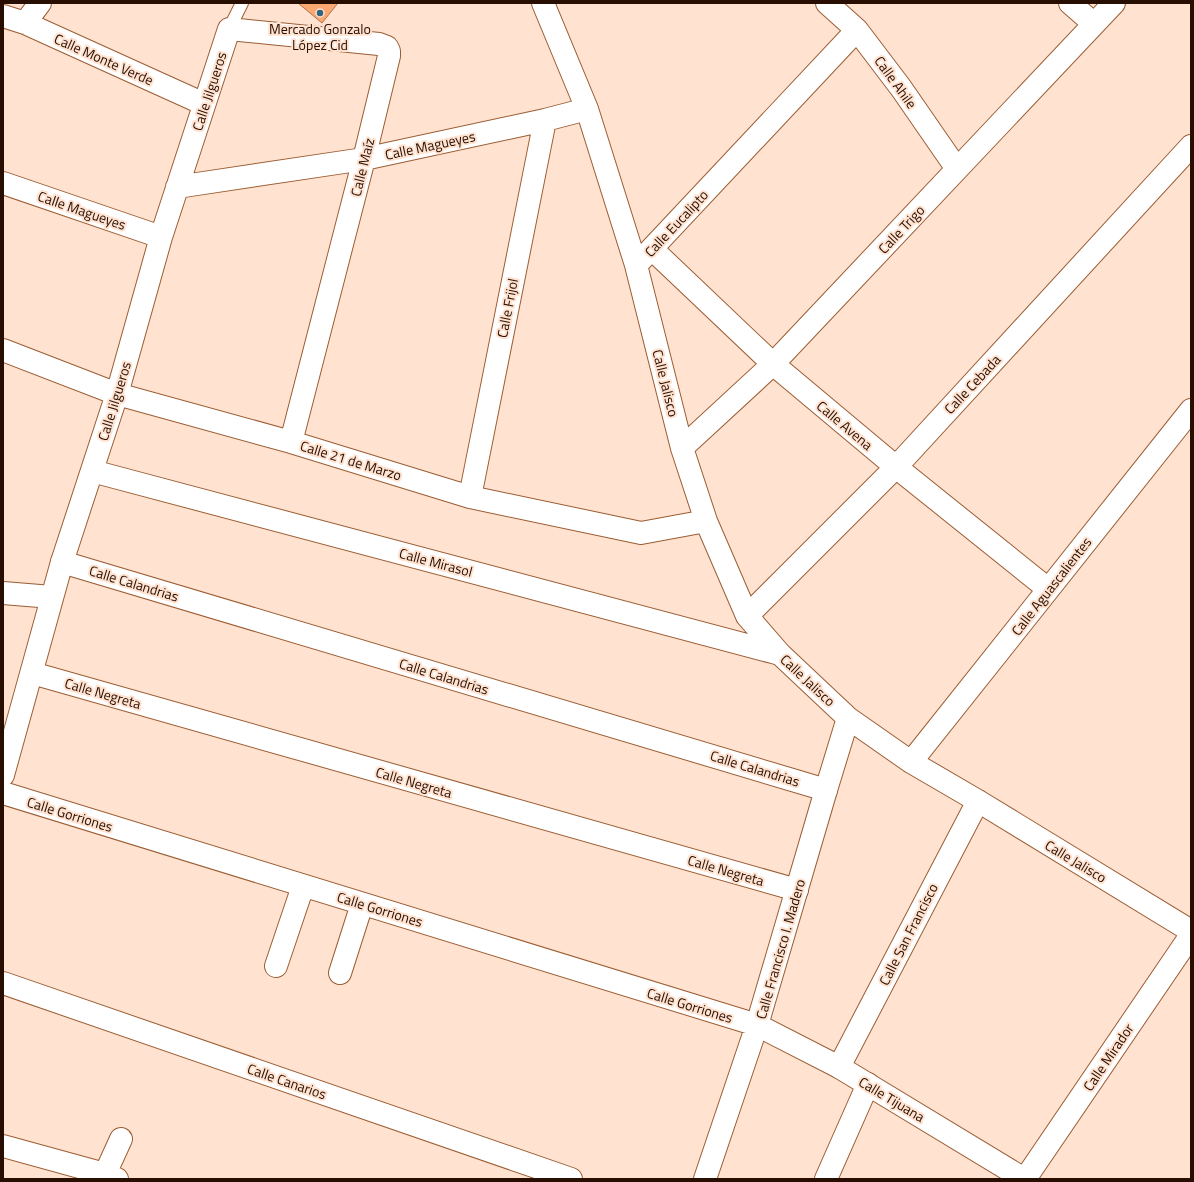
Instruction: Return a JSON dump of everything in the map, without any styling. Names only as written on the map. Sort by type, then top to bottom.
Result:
[{"type":"street","points":[[25,23],[40,3]]},
{"type":"street","name":"Calle Eucalipto","points":[[544,3],[587,109],[636,265],[857,30]]},
{"type":"street","name":"Calle Ahile","points":[[827,3],[857,30],[901,88],[957,169]]},
{"type":"street","points":[[1070,3],[1094,24]]},
{"type":"street","name":"Calle Trigo","points":[[682,448],[773,364],[1114,3]]},
{"type":"street","name":"Calle Monte Verde","points":[[3,16],[25,23],[204,104]]},
{"type":"street","name":"Calle Jilgueros","points":[[3,775],[62,562],[117,394],[161,237],[229,29]]},
{"type":"street","name":"Calle Maíz","points":[[229,29],[379,44],[388,47],[389,51],[364,159],[291,442]]},
{"type":"street","name":"Calle Magueyes","points":[[177,187],[364,159],[545,120],[587,109]]},
{"type":"street","name":"Calle Frijol","points":[[470,497],[545,120]]},
{"type":"street","name":"Calle Cebada","points":[[748,616],[896,467],[1191,146]]},
{"type":"street","name":"Calle Magueyes","points":[[3,183],[161,237]]},
{"type":"street","name":"Calle Avena","points":[[652,249],[773,364],[896,467],[1048,590]]},
{"type":"street","name":"Calle Jalisco","points":[[636,265],[682,448],[706,521],[748,616],[780,654],[848,718],[911,762],[978,801],[1191,931]]},
{"type":"street","name":"Calle 21 de Marzo","points":[[3,350],[117,394],[291,442],[470,497],[641,533],[706,521]]},
{"type":"street","name":"Calle Aguascalientes","points":[[911,762],[1191,410]]},
{"type":"street","name":"Calle Mirasol","points":[[92,471],[780,654]]},
{"type":"street","name":"Calle Calandrias","points":[[62,562],[826,790]]},
{"type":"street","points":[[3,593],[52,597]]},
{"type":"street","name":"Calle Negreta","points":[[32,673],[797,890]]},
{"type":"street","name":"Calle Francisco I. Madero","points":[[705,1179],[757,1025],[848,718]]},
{"type":"street","name":"Calle Gorriones","points":[[3,793],[757,1025]]},
{"type":"street","name":"Calle San Francisco","points":[[839,1067],[978,801]]},
{"type":"street","points":[[276,966],[303,886]]},
{"type":"street","points":[[340,973],[362,904]]},
{"type":"street","name":"Calle Mirador","points":[[1025,1179],[1191,935]]},
{"type":"street","name":"Calle Canarios","points":[[3,983],[571,1179]]},
{"type":"street","name":"Calle Tijuana","points":[[757,1025],[839,1067],[1025,1179]]},
{"type":"street","points":[[826,1179],[868,1084]]},
{"type":"street","points":[[3,1146],[111,1176],[121,1139]]},
{"type":"lane","points":[[229,29],[242,3]]},
{"type":"building","name":"Mercado Gonzalo López Cid","points":[[298,3],[338,3],[322,23]]},
{"type":"place","name":"Mercado Gonzalo López Cid","points":[[320,13]]}]
